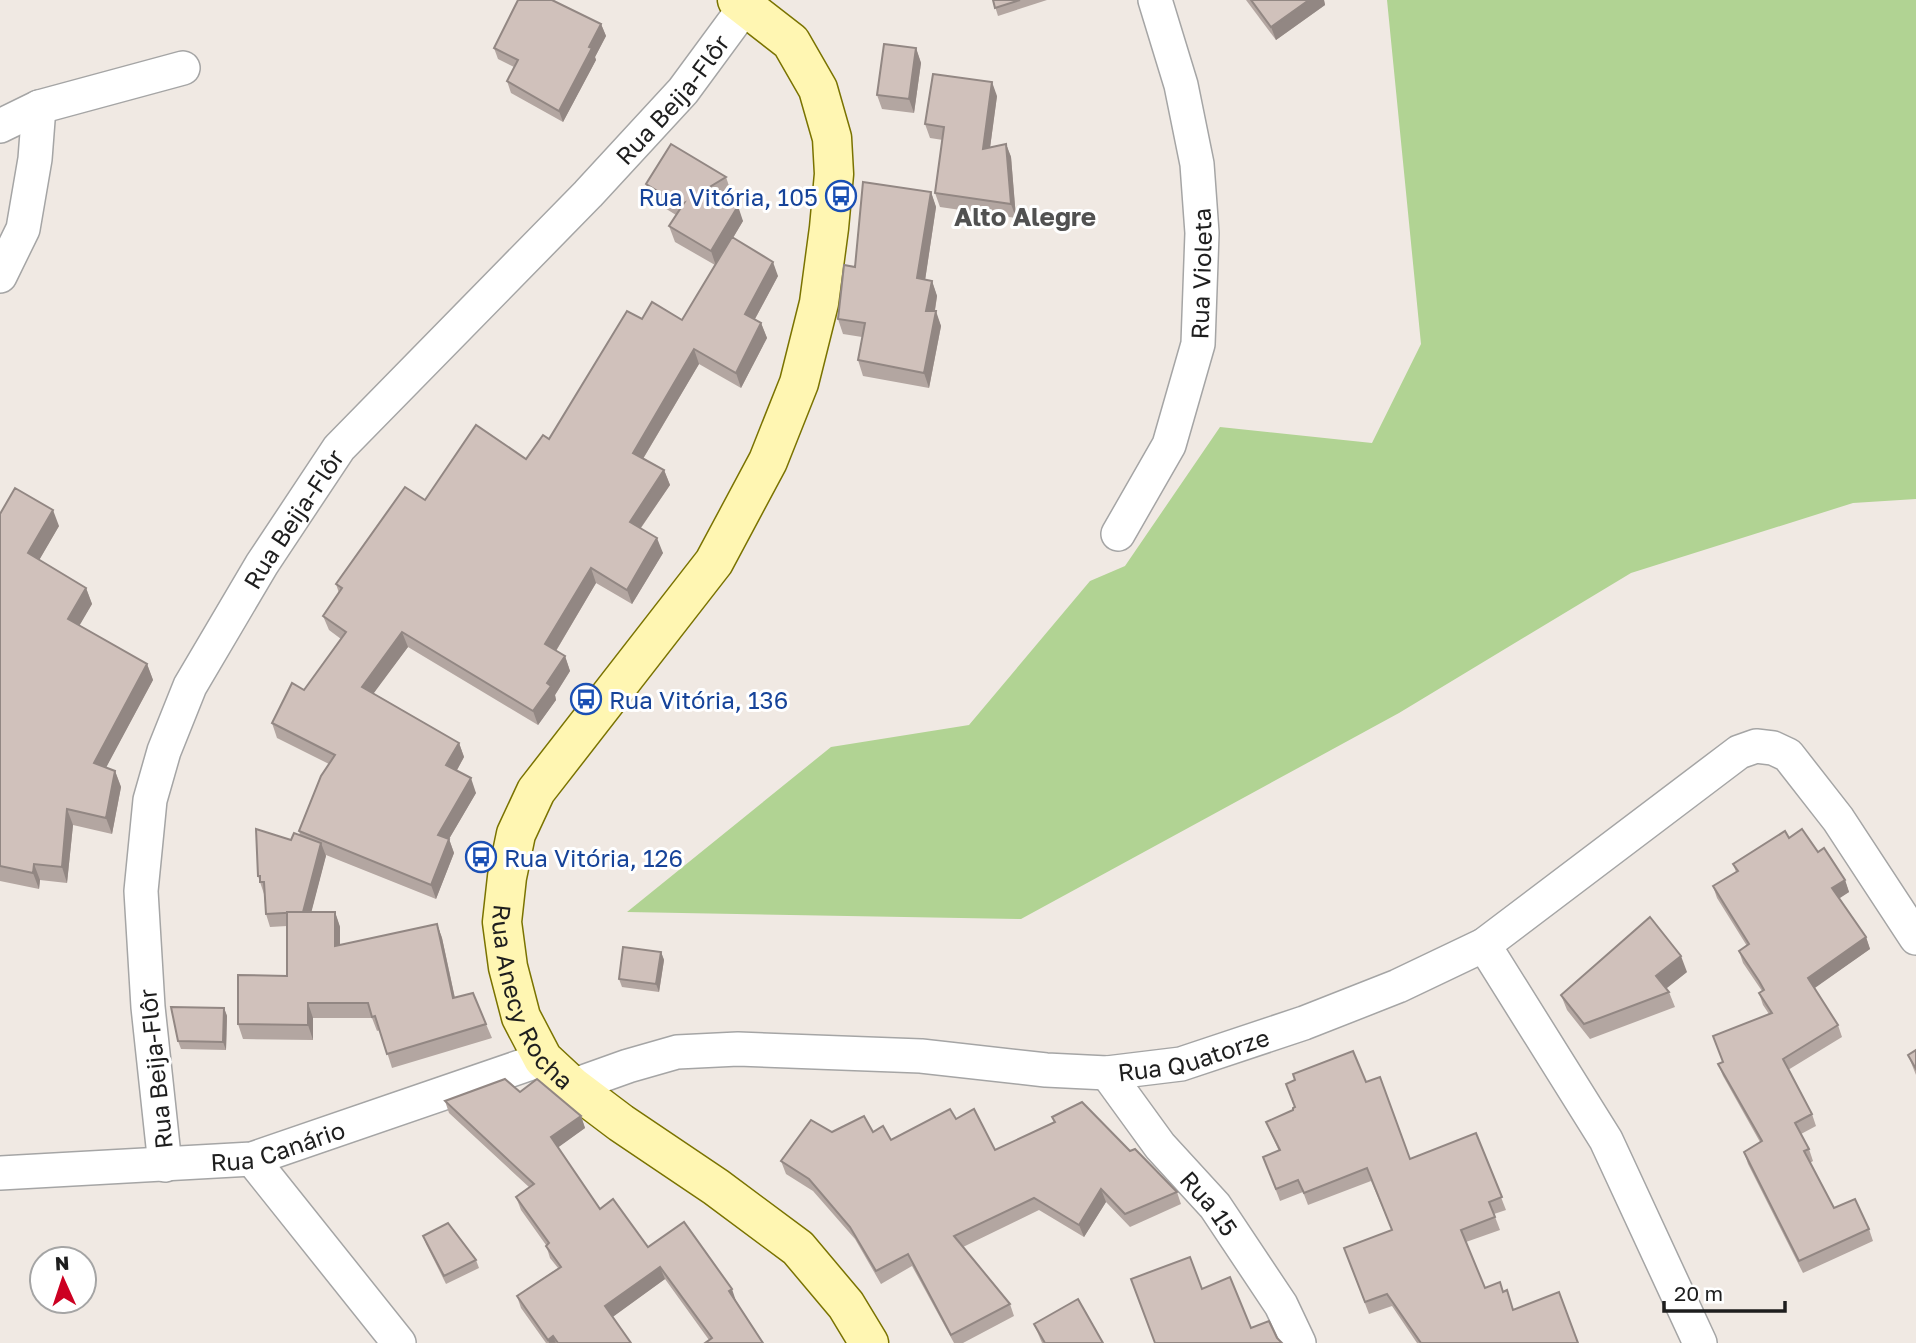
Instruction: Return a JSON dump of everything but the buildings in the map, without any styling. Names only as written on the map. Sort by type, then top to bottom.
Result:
[{"type":"street","name":"Rua Violeta","points":[[1118,534],[1169,445],[1198,344],[1202,233],[1197,164],[1181,85],[1155,0]]},
{"type":"street","name":"Rua Anecy Rocha","points":[[744,2],[791,42],[818,89],[832,138],[834,174],[819,303],[799,383],[768,461],[714,562],[536,791],[516,834],[502,922],[521,1017],[543,1059],[572,1086],[621,1123],[716,1187],[798,1248],[846,1305],[869,1343]]},
{"type":"street","name":"Rua Beija-Flôr","points":[[164,1165],[148,1007],[141,891],[150,800],[164,751],[190,687],[262,564],[339,448],[588,194],[683,91],[744,2]]},
{"type":"street","points":[[0,126],[39,107],[183,68]]},
{"type":"street","points":[[0,276],[23,229],[35,159],[39,107]]},
{"type":"street","name":"Rua Quatorze","points":[[572,1086],[677,1052],[738,1049],[921,1056],[1046,1070],[1107,1073],[1181,1064],[1304,1023],[1398,986],[1484,945],[1739,752],[1756,746],[1773,748],[1788,755],[1838,819],[1916,938]]},
{"type":"street","points":[[1484,945],[1606,1140],[1700,1343]]},
{"type":"street","name":"Rua Canário","points":[[0,1173],[252,1159],[543,1059]]},
{"type":"street","name":"Rua 15","points":[[1107,1073],[1160,1146],[1215,1206],[1281,1305],[1299,1343]]},
{"type":"street","points":[[252,1159],[399,1343]]},
{"type":"green space","points":[[1387,0],[1916,0],[1916,499],[1853,503],[1631,573],[1399,713],[1021,919],[627,912],[831,747],[969,725],[1090,581],[1125,566],[1220,427],[1372,443],[1421,344]]},
{"type":"place","name":"Rua Vitória, 105","points":[[841,196]]},
{"type":"place","name":"Rua Vitória, 136","points":[[586,699]]},
{"type":"place","name":"Rua Vitória, 126","points":[[481,857]]},
{"type":"district","name":"Alto Alegre","points":[[1025,216]]}]
